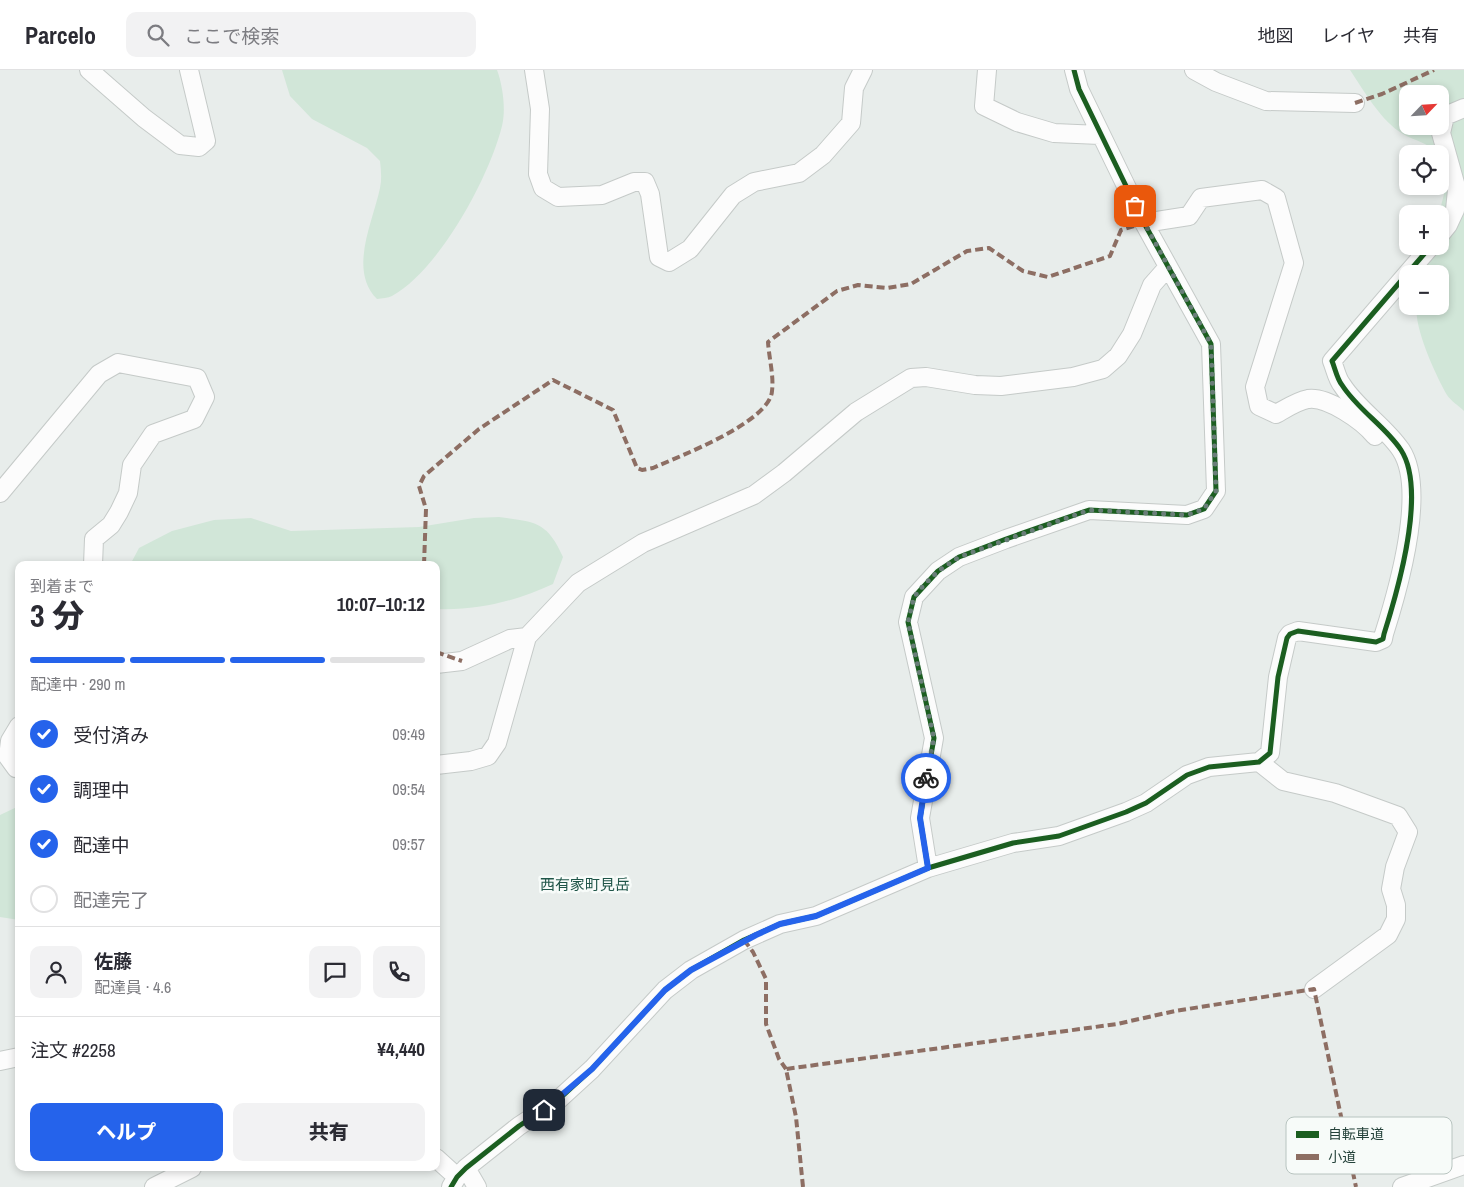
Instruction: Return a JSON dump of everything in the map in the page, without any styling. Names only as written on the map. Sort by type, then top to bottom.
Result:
[{"type":"street","points":[[89,70],[144,118],[180,145],[199,147],[206,141],[189,70]]},
{"type":"street","points":[[534,70],[540,109],[538,174],[543,188],[558,197],[602,195],[634,182],[645,182],[650,194],[659,257],[669,262],[690,250],[733,195],[754,182],[799,173],[823,155],[851,123],[854,88],[863,70]]},
{"type":"street","points":[[987,70],[984,106],[1017,122],[1054,133],[1100,135]]},
{"type":"street","points":[[928,868],[920,818],[934,738],[908,622],[914,597],[938,571],[959,557],[1024,532],[1089,510],[1187,515],[1204,509],[1216,491],[1211,344],[1167,268],[1100,135],[1079,90],[1074,70]]},
{"type":"street","points":[[1194,70],[1216,82],[1266,100],[1355,103]]},
{"type":"street","points":[[1449,223],[1455,210],[1456,190],[1441,133],[1445,116],[1464,108]]},
{"type":"street","points":[[1144,223],[1189,216],[1200,198],[1262,190],[1276,198],[1294,263],[1255,387],[1260,406],[1276,414],[1309,399],[1332,404],[1368,428],[1411,481]]},
{"type":"street","points":[[458,1177],[519,1126],[557,1101],[592,1069],[665,990],[691,970],[744,940],[773,928],[816,916],[928,868],[1013,843],[1059,836],[1146,803],[1187,775],[1209,767],[1259,762],[1270,753],[1278,677],[1286,638],[1298,631],[1376,642],[1382,639],[1399,585],[1411,506],[1411,481],[1402,451],[1341,385],[1332,361],[1423,255]]},
{"type":"street","points":[[440,765],[471,761],[488,756],[497,743],[527,637],[578,583],[642,543],[754,495],[784,473],[856,412],[911,378],[926,377],[975,385],[1002,386],[1073,376],[1103,369],[1118,356],[1132,334],[1152,285],[1167,268]]},
{"type":"street","points":[[0,492],[99,374],[118,363],[197,378],[205,397],[194,419],[153,434],[132,466],[128,493],[119,512],[111,525],[94,539],[93,561]]},
{"type":"street","points":[[440,664],[462,661],[510,639],[527,637]]},
{"type":"street","points":[[15,733],[10,741],[8,757],[15,767]]},
{"type":"street","points":[[1259,762],[1283,781],[1335,792],[1398,816],[1408,832],[1395,867],[1391,889],[1396,905],[1396,919],[1388,935],[1314,989]]},
{"type":"street","points":[[0,1061],[15,1058]]},
{"type":"street","points":[[440,1161],[458,1177],[477,1187]]},
{"type":"street","points":[[1452,1169],[1464,1165]]},
{"type":"street","points":[[154,1187],[186,1171]]},
{"type":"street","points":[[1402,1187],[1439,1174]]},
{"type":"green space","points":[[282,70],[497,70],[501,83],[504,113],[502,126],[486,171],[460,221],[444,244],[427,266],[410,283],[392,296],[377,299],[369,287],[364,274],[365,245],[381,185],[380,161],[367,148],[312,119],[290,96]]},
{"type":"green space","points":[[1350,70],[1464,70],[1464,411],[1449,397],[1442,387],[1426,351],[1418,326],[1417,315],[1449,315],[1449,265],[1425,265],[1427,255],[1449,255],[1449,205],[1441,205],[1444,195],[1449,195],[1449,145],[1426,145],[1406,135],[1449,135],[1449,85],[1399,85],[1399,131],[1380,114]]},
{"type":"green space","points":[[499,517],[522,520],[538,525],[545,530],[557,545],[563,557],[553,584],[496,604],[440,609],[440,561],[132,561],[139,548],[172,531],[214,520],[251,518],[291,531],[419,527],[474,518]]},
{"type":"green space","points":[[15,808],[15,919],[0,917],[0,815]]},
{"type":"marked path","points":[[1355,103],[1382,94],[1434,70]]},
{"type":"marked path","points":[[424,561],[426,509],[419,486],[424,476],[479,429],[553,380],[613,410],[637,468],[642,470],[653,468],[722,437],[741,426],[756,414],[767,403],[772,391],[768,342],[837,291],[858,285],[887,288],[911,284],[967,251],[989,248],[1023,271],[1048,277],[1110,256],[1121,230],[1144,223]]},
{"type":"marked path","points":[[440,653],[462,661]]},
{"type":"marked path","points":[[744,940],[753,952],[766,979],[766,1024],[779,1059],[786,1069]]},
{"type":"marked path","points":[[803,1187],[796,1117],[786,1069],[1117,1024],[1175,1011],[1314,989],[1341,1117]]},
{"type":"marked path","points":[[1353,1174],[1356,1187]]},
{"type":"cycle path","points":[[928,868],[920,818],[934,738],[908,622],[914,597],[938,571],[959,557],[1006,539],[1089,510],[1187,515],[1204,509],[1216,491],[1211,344],[1144,223],[1079,89],[1074,70]]},
{"type":"cycle path","points":[[451,1187],[466,1168],[519,1126],[557,1101],[592,1069],[665,990],[691,970],[744,940],[780,924],[816,916],[928,868],[1013,843],[1059,836],[1146,803],[1187,775],[1209,767],[1259,762],[1270,753],[1278,677],[1287,638],[1290,634],[1298,631],[1376,642],[1383,639],[1408,540],[1411,514],[1411,489],[1408,468],[1401,450],[1395,441],[1348,394],[1337,377],[1332,361],[1423,255]]},
{"type":"way so far","points":[[926,778],[934,738],[908,622],[914,597],[938,571],[959,557],[1089,510],[1187,515],[1204,509],[1216,491],[1211,344],[1167,268],[1135,206]]},
{"type":"district","name":"西有家町見岳","points":[[585,884]]},
{"type":"route","points":[[544,1110],[557,1101],[592,1069],[665,990],[691,970],[744,940],[780,924],[816,916],[928,868],[920,818],[926,778]]}]
